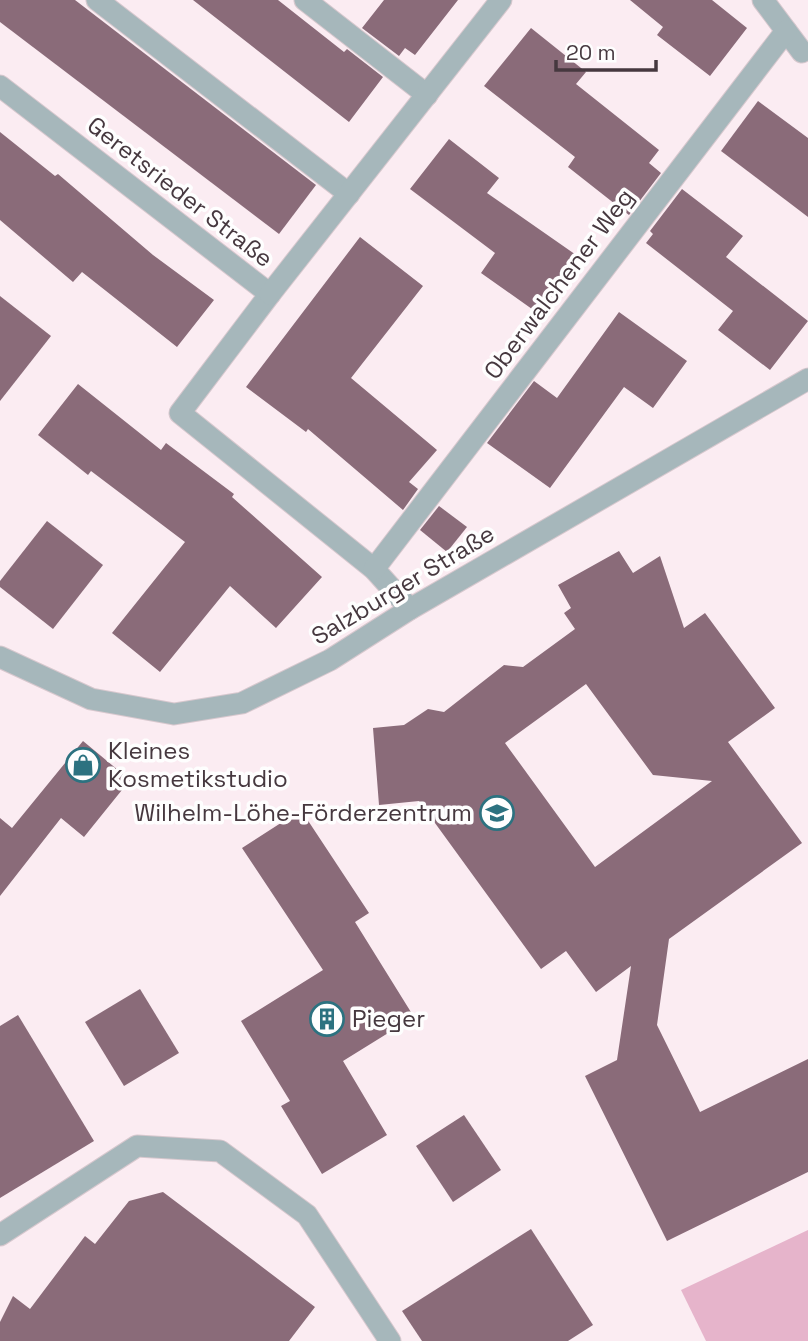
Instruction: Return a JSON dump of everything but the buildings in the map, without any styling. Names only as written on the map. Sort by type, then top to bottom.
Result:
[{"type":"street","points":[[97,0],[349,194]]},
{"type":"street","points":[[305,0],[427,95]]},
{"type":"street","points":[[270,294],[501,0]]},
{"type":"street","points":[[763,0],[806,53]]},
{"type":"street","name":"Oberwalchener Weg","points":[[374,569],[786,31]]},
{"type":"street","name":"Geretsrieder Straße","points":[[0,86],[270,294],[180,413],[374,569],[410,609]]},
{"type":"street","name":"Salzburger Straße","points":[[0,657],[92,699],[174,714],[242,703],[330,660],[410,609],[808,379]]},
{"type":"street","points":[[0,1235],[137,1146],[220,1151],[307,1215],[390,1341]]},
{"type":"shaded area","points":[[808,1230],[808,1341],[706,1341],[681,1290]]},
{"type":"place","name":"Kleines Kosmetikstudio","points":[[83,765]]},
{"type":"place","name":"Wilhelm-Löhe-Förderzentrum","points":[[497,813]]},
{"type":"place","name":"Pieger","points":[[327,1019]]}]
